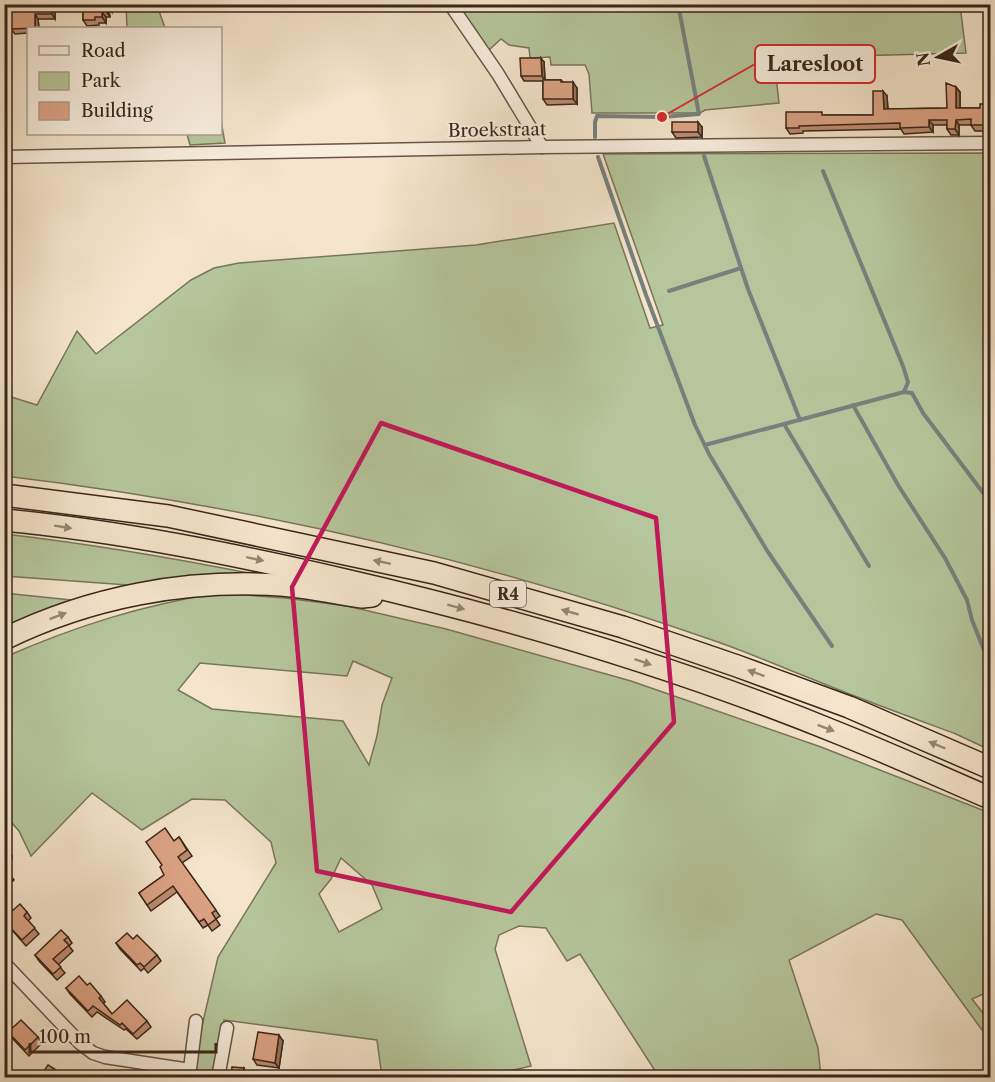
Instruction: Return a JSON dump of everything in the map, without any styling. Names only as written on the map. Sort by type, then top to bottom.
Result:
[{"type":"highway","name":"R4","points":[[4,495],[168,516],[434,573],[623,627],[736,666],[849,707],[990,768]]},
{"type":"highway","name":"R4","points":[[4,520],[50,525],[233,554],[399,592],[522,624],[726,690],[842,734],[990,798]]},
{"type":"highway","points":[[4,639],[96,603],[138,593],[197,585],[240,583],[283,585],[362,597],[399,592]]},
{"type":"street","points":[[450,4],[498,74],[542,147]]},
{"type":"street","name":"Broekstraat","points":[[4,157],[542,147],[990,144]]},
{"type":"street","points":[[4,963],[80,1043],[93,1053],[105,1057],[189,1074],[196,1021]]},
{"type":"street","points":[[218,1077],[227,1028]]},
{"type":"highlighted area","points":[[381,423],[656,518],[674,722],[511,912],[317,871],[292,587]]},
{"type":"green space","points":[[126,5],[157,5],[165,27],[127,27]]},
{"type":"green space","points":[[456,5],[960,5],[966,53],[774,58],[779,103],[705,110],[700,113],[592,113],[589,74],[585,65],[551,65],[550,57],[530,58],[529,48],[509,45],[501,39],[489,50]]},
{"type":"green space","points":[[222,126],[225,143],[190,145],[187,135],[222,135]]},
{"type":"green space","points":[[990,153],[990,750],[956,734],[728,646],[541,585],[364,539],[275,520],[95,488],[5,476],[5,395],[37,405],[77,331],[96,354],[191,280],[214,268],[239,263],[476,245],[614,223],[650,328],[663,325],[603,154]]},
{"type":"green space","points":[[5,534],[132,552],[258,575],[141,586],[5,576]]},
{"type":"green space","points":[[4,593],[81,601],[5,631]]},
{"type":"green space","points":[[219,593],[285,598],[347,606],[446,629],[631,681],[821,747],[990,813],[990,991],[972,999],[990,1022],[990,1041],[902,920],[876,914],[789,960],[818,1048],[821,1077],[659,1077],[580,954],[567,961],[546,928],[519,926],[499,935],[495,949],[531,1066],[484,1077],[382,1077],[377,1040],[224,1020],[216,1077],[194,1077],[202,1026],[218,957],[276,863],[271,842],[225,800],[192,799],[142,830],[92,793],[31,856],[19,831],[5,815],[5,657],[110,618]],"holes":[[[353,661],[392,678],[382,705],[369,765],[343,721],[212,709],[178,690],[200,663],[347,676]],[[341,858],[372,885],[382,909],[339,932],[319,894],[331,879]]]},
{"type":"building","points":[[7,4],[52,4],[52,14],[35,14],[35,27],[11,29],[11,6]]},
{"type":"building","points":[[83,4],[108,4],[108,6],[105,6],[106,11],[102,12],[102,17],[95,17],[95,20],[83,20]]},
{"type":"building","points":[[520,58],[541,58],[542,76],[521,76]]},
{"type":"building","points":[[543,80],[573,82],[573,99],[543,99]]},
{"type":"building","points":[[946,83],[956,87],[956,108],[980,108],[980,104],[990,104],[990,125],[971,125],[971,119],[956,120],[955,129],[947,129],[947,120],[929,120],[929,127],[900,128],[900,123],[786,128],[786,112],[873,115],[873,91],[883,91],[884,109],[947,108]]},
{"type":"building","points":[[672,122],[698,122],[698,132],[672,132]]},
{"type":"building","points":[[165,828],[174,841],[179,837],[181,840],[187,850],[178,857],[216,910],[212,913],[216,919],[208,925],[204,919],[199,922],[173,886],[147,905],[139,893],[164,875],[160,867],[162,865],[146,842]]},
{"type":"building","points":[[8,850],[5,870],[10,875],[4,880],[4,854]]},
{"type":"building","points":[[20,904],[27,912],[24,916],[35,928],[22,940],[4,921],[4,918]]},
{"type":"building","points":[[61,930],[68,937],[64,940],[69,945],[53,959],[61,967],[53,974],[35,955]]},
{"type":"building","points":[[127,933],[133,939],[137,935],[157,955],[144,967],[140,963],[137,965],[116,943]]},
{"type":"building","points":[[79,976],[87,985],[90,983],[112,1014],[127,1000],[147,1021],[133,1034],[122,1023],[120,1025],[93,1006],[88,1011],[66,988]]},
{"type":"building","points":[[21,1020],[38,1037],[25,1050],[8,1032]]},
{"type":"building","points":[[258,1032],[279,1035],[275,1063],[253,1059]]},
{"type":"building","points":[[48,1065],[67,1077],[40,1077]]},
{"type":"building","points":[[232,1067],[244,1068],[242,1077],[231,1077]]},
{"type":"waterway","points":[[595,137],[597,116],[662,117],[699,114],[678,4]]},
{"type":"waterway","points":[[704,156],[748,289],[800,420]]},
{"type":"waterway","points":[[598,157],[646,295],[695,425],[709,454],[768,552],[832,646]]},
{"type":"waterway","points":[[823,171],[903,366],[908,382],[904,392]]},
{"type":"waterway","points":[[669,291],[741,268]]},
{"type":"waterway","points":[[705,445],[904,392],[912,393],[923,413],[990,502]]},
{"type":"waterway","points":[[853,405],[898,485],[945,558],[967,600],[972,620],[990,665]]},
{"type":"waterway","points":[[784,424],[869,566]]},
{"type":"place","name":"Laresloot","points":[[662,117]]}]
